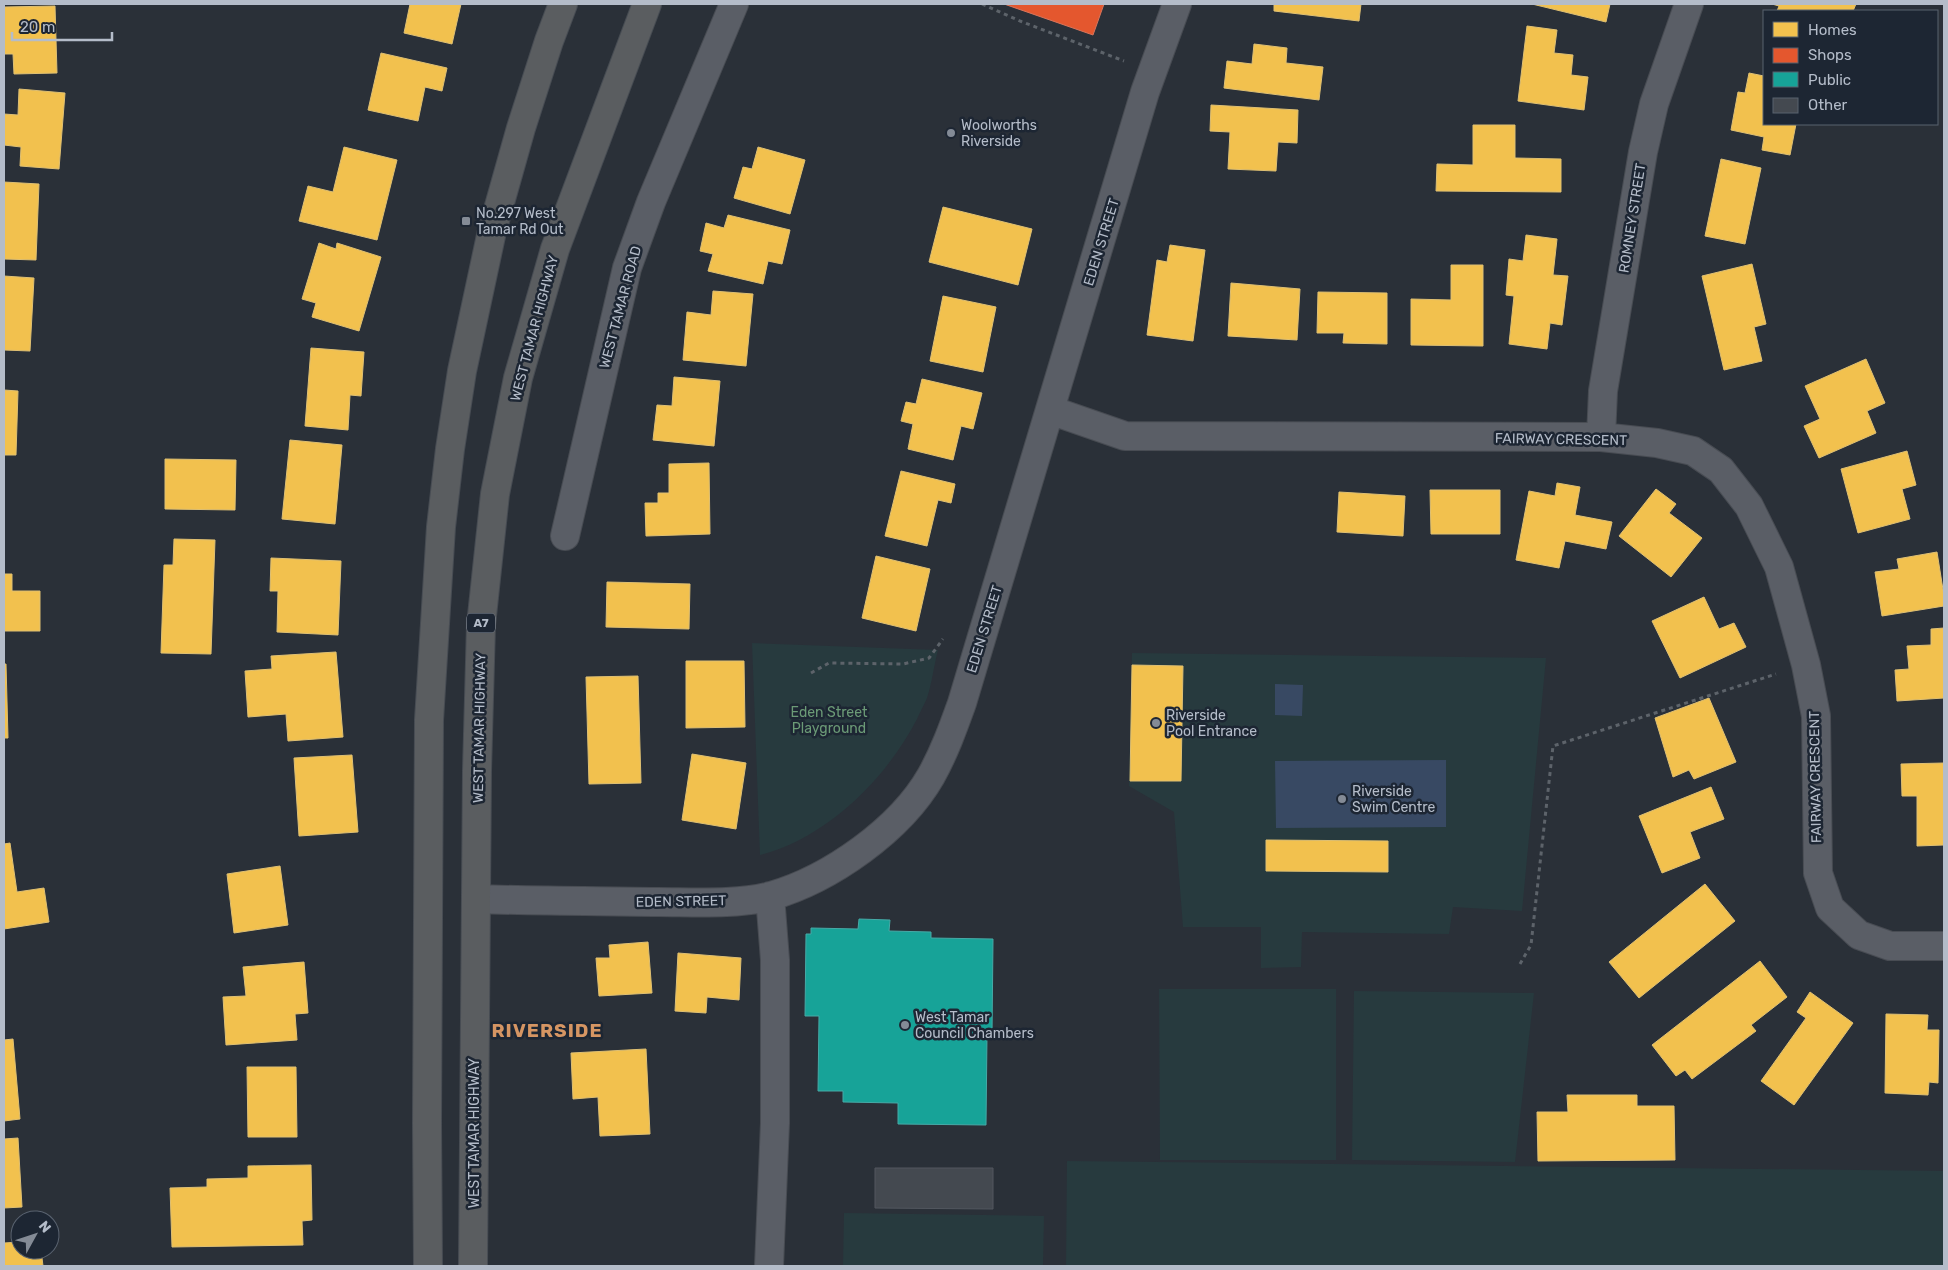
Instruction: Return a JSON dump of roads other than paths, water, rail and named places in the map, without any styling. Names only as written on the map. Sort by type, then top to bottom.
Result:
[{"type":"highway","points":[[428,1266],[427,988],[429,720],[441,527],[462,371],[492,230],[521,128],[563,4]]},
{"type":"highway","name":"WEST TAMAR HIGHWAY","points":[[473,1266],[476,899],[481,625],[499,475],[518,378],[555,249],[647,4]]},
{"type":"street","name":"WEST TAMAR ROAD","points":[[565,536],[627,268],[651,202],[734,4]]},
{"type":"street","name":"EDEN STREET","points":[[476,899],[721,902],[770,896],[810,880],[839,865],[892,823],[912,803],[930,777],[946,746],[962,703],[1145,92],[1177,4]]},
{"type":"street","name":"ROMNEY STREET","points":[[1601,437],[1604,391],[1643,152],[1654,104],[1689,4]]},
{"type":"street","name":"FAIRWAY CRESCENT","points":[[1050,410],[1125,436],[1601,437],[1657,443],[1693,452],[1721,470],[1749,506],[1779,568],[1806,665],[1816,716],[1818,873],[1830,908],[1859,935],[1890,946],[1944,946]]},
{"type":"street","points":[[769,1266],[774,1123],[775,969],[770,896]]},
{"type":"water","points":[[1275,684],[1303,685],[1302,716],[1275,715]]},
{"type":"water","points":[[1446,760],[1446,827],[1276,828],[1275,761]]},
{"type":"place","name":"Woolworths Riverside","points":[[951,133]]},
{"type":"place","name":"No.297 West Tamar Rd Out","points":[[466,221]]},
{"type":"place","name":"Riverside Pool Entrance","points":[[1156,723]]},
{"type":"place","name":"Riverside Swim Centre","points":[[1342,799]]},
{"type":"place","name":"West Tamar Council Chambers","points":[[905,1025]]},
{"type":"district","name":"RIVERSIDE","points":[[547,1030]]},
{"type":"park label","name":"Eden Street Playground","points":[[829,720]]}]
